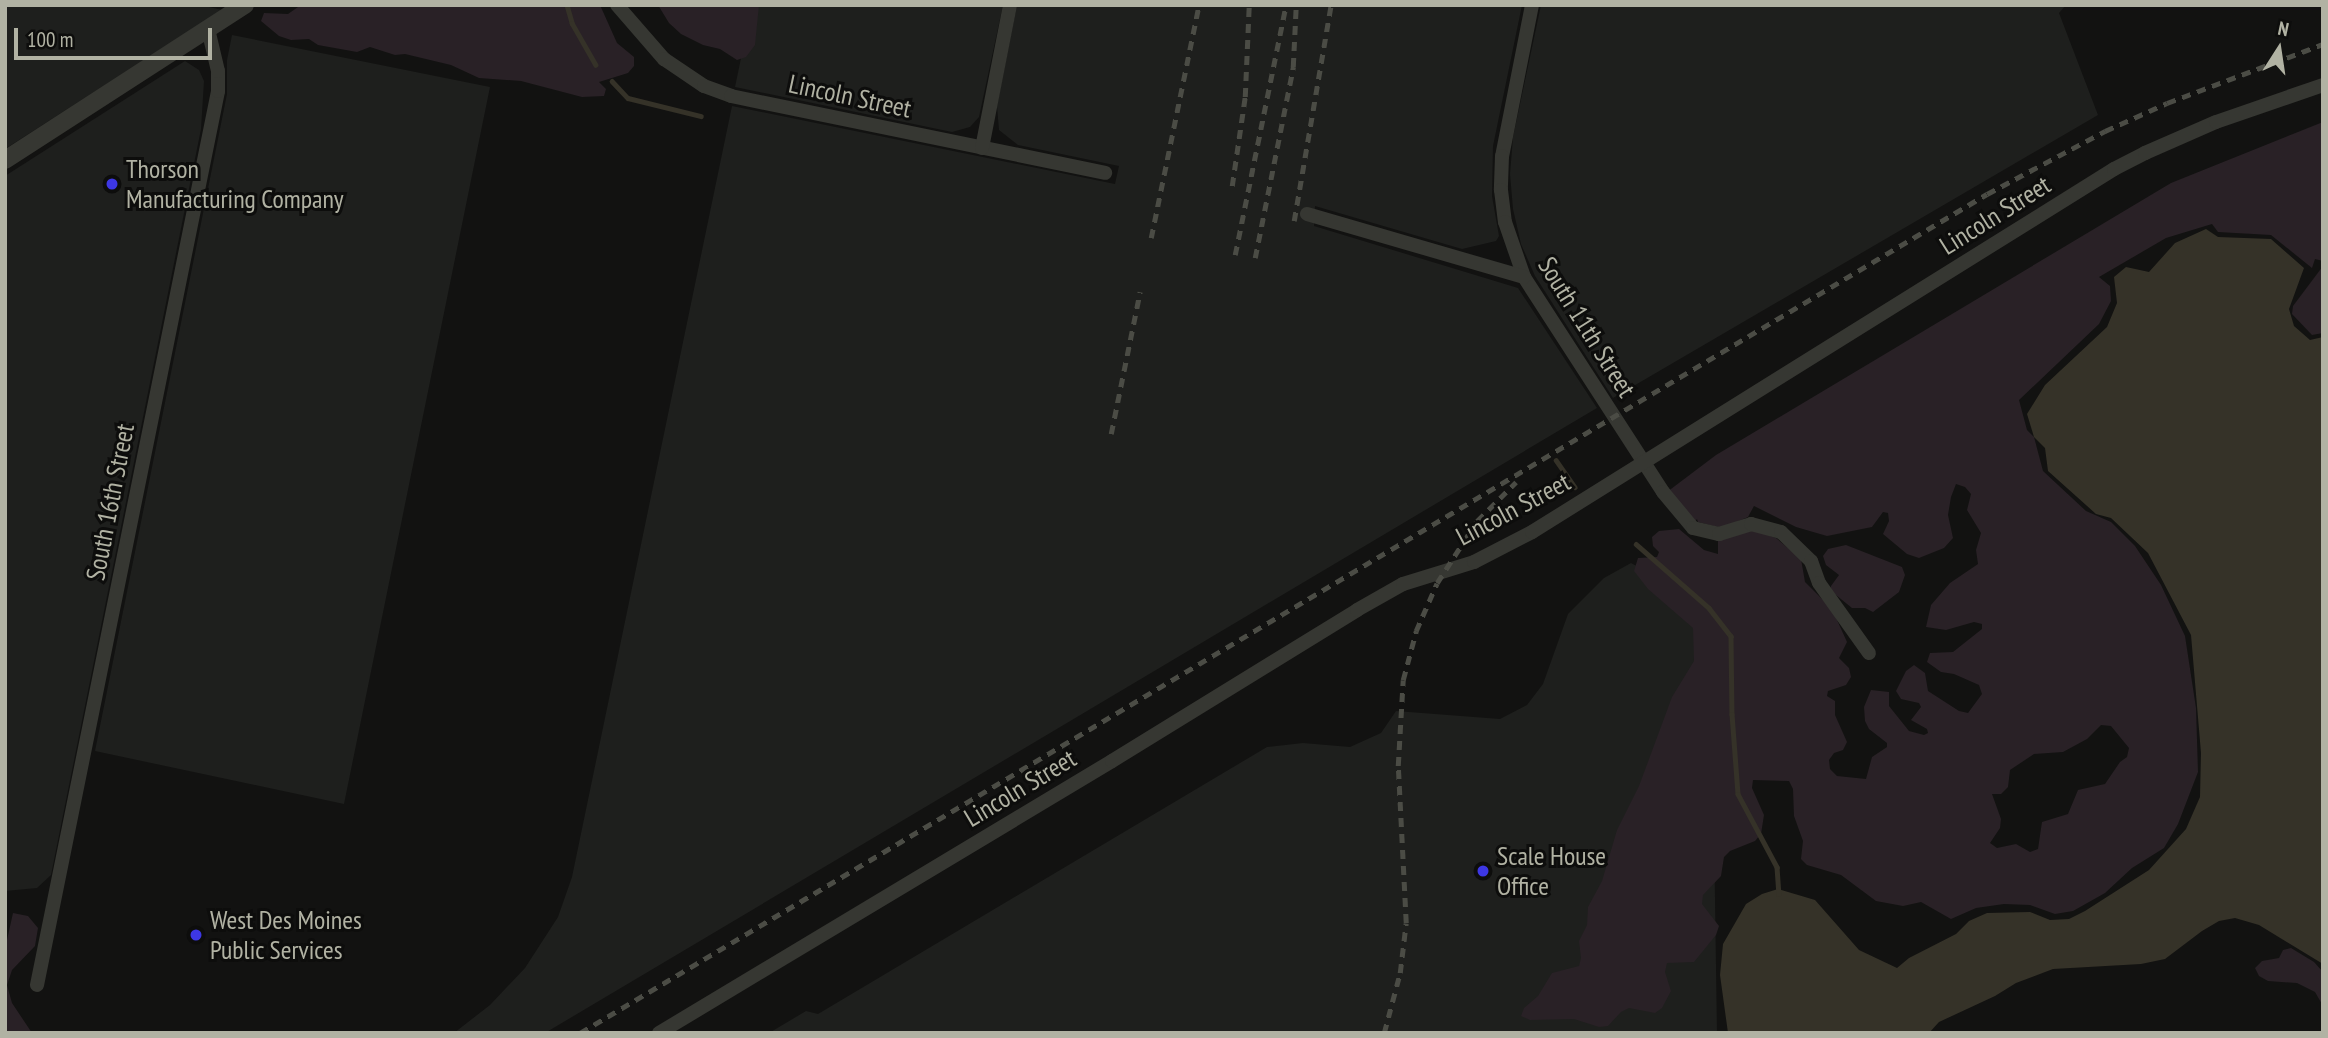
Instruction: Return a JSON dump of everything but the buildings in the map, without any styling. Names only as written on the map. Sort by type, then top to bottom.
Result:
[{"type":"street","points":[[5,160],[245,5]]},
{"type":"street","name":"Lincoln Street","points":[[617,5],[664,59],[704,86],[753,102],[1105,173]]},
{"type":"street","points":[[982,148],[1010,5]]},
{"type":"street","name":"South 11th Street","points":[[1532,5],[1502,156],[1501,190],[1506,222],[1524,277],[1663,492],[1693,528],[1719,534],[1751,524],[1781,531],[1811,561],[1819,583],[1868,653]]},
{"type":"street","name":"South 16th Street","points":[[37,985],[218,91],[218,71],[208,29]]},
{"type":"street","name":"Lincoln Street","points":[[659,1033],[1357,610],[1403,584],[1474,562],[1501,549],[2145,153],[2216,122],[2323,85]]},
{"type":"street","points":[[1307,214],[1524,277]]},
{"type":"shaded area","points":[[5,5],[201,5],[222,10],[5,149]]},
{"type":"shaded area","points":[[600,5],[617,43],[634,57],[634,66],[628,73],[599,82],[606,89],[604,96],[582,97],[521,81],[479,78],[451,65],[405,54],[395,55],[370,47],[357,52],[318,45],[309,39],[291,40],[279,36],[261,21],[264,13],[288,14],[298,7]]},
{"type":"shaded area","points":[[658,5],[759,5],[755,45],[746,57],[737,60],[720,49],[703,45],[681,34],[669,23]]},
{"type":"shaded area","points":[[752,5],[1003,5],[979,117],[970,127],[952,132],[735,87]]},
{"type":"shaded area","points":[[1017,5],[1522,5],[1493,146],[1492,196],[1499,236],[1496,241],[1462,249],[1315,206],[1314,226],[1518,288],[1597,408],[545,1033],[454,1033],[490,1005],[525,968],[558,917],[572,877],[732,106],[1115,184],[1119,166],[1018,145],[999,130],[997,106]]},
{"type":"shaded area","points":[[1541,5],[2066,5],[2059,13],[2098,115],[1613,398],[1535,276],[1521,244],[1513,209],[1510,174],[1513,137]]},
{"type":"shaded area","points":[[232,35],[490,87],[344,804],[95,751],[227,94],[227,60]]},
{"type":"shaded area","points":[[185,61],[199,70],[204,81],[201,129],[51,875],[37,888],[5,891],[5,176]]},
{"type":"shaded area","points":[[2323,122],[2323,261],[2315,259],[2312,268],[2271,235],[2218,232],[2212,224],[2166,238],[2099,277],[2110,286],[2111,301],[2099,324],[2019,400],[2027,430],[2034,437],[2043,471],[2086,511],[2111,522],[2135,546],[2161,585],[2185,636],[2196,708],[2198,772],[2178,824],[2164,848],[2132,868],[2105,893],[2073,911],[2055,914],[2030,905],[2004,904],[1976,908],[1951,919],[1921,902],[1903,906],[1876,901],[1841,875],[1807,865],[1801,859],[1803,841],[1794,816],[1793,789],[1789,781],[1753,780],[1752,788],[1764,815],[1761,834],[1755,841],[1730,851],[1724,857],[1721,876],[1703,895],[1702,904],[1719,926],[1716,935],[1694,962],[1667,963],[1665,972],[1671,991],[1662,1008],[1655,1013],[1629,1008],[1621,1012],[1608,1026],[1599,1027],[1574,1019],[1530,1020],[1521,1016],[1524,1008],[1538,996],[1552,973],[1579,966],[1579,941],[1587,925],[1588,907],[1602,881],[1617,830],[1639,786],[1672,697],[1694,661],[1693,628],[1648,589],[1634,571],[1638,558],[1657,557],[1659,552],[1653,546],[1652,537],[1659,531],[1679,529],[1704,550],[1718,554],[1718,541],[1725,534],[1753,530],[1776,538],[1801,559],[1805,582],[1832,609],[1847,642],[1839,658],[1849,668],[1851,677],[1846,685],[1828,691],[1827,696],[1835,701],[1835,715],[1847,742],[1843,750],[1834,753],[1829,760],[1830,769],[1837,776],[1866,779],[1872,757],[1887,747],[1887,743],[1869,729],[1865,721],[1864,707],[1871,690],[1889,692],[1889,706],[1909,731],[1924,735],[1928,733],[1927,729],[1911,720],[1921,707],[1919,703],[1901,699],[1896,691],[1906,671],[1914,665],[1925,673],[1928,691],[1959,711],[1968,713],[1982,694],[1979,685],[1954,674],[1941,672],[1927,662],[1930,653],[1953,652],[1982,629],[1982,624],[1974,622],[1946,630],[1926,627],[1931,605],[1950,583],[1978,564],[1976,550],[1981,533],[1967,510],[1971,494],[1965,487],[1956,484],[1951,497],[1948,515],[1953,538],[1944,548],[1919,558],[1907,554],[1883,534],[1889,521],[1888,513],[1883,512],[1872,527],[1827,536],[1796,527],[1754,506],[1748,517],[1722,528],[1698,522],[1697,519],[1694,523],[1667,492],[1716,455],[2171,183]],"holes":[[[2101,725],[2111,726],[2129,748],[2127,757],[2120,762],[2105,784],[2078,790],[2068,814],[2042,822],[2038,849],[2030,852],[2016,844],[1997,848],[1990,843],[2000,828],[2001,819],[1992,794],[2001,794],[2008,787],[2010,770],[2034,754],[2063,752],[2087,739]]]},
{"type":"shaded area","points":[[2206,229],[2218,237],[2271,239],[2304,268],[2289,309],[2294,326],[2310,340],[2323,337],[2323,964],[2259,925],[2235,918],[2219,921],[2165,959],[2141,964],[2053,969],[2016,983],[1995,996],[1939,1022],[1929,1033],[1728,1033],[1720,975],[1723,944],[1746,904],[1762,894],[1778,889],[1815,900],[1859,950],[1897,968],[1909,958],[1956,934],[1969,921],[1987,913],[2030,912],[2050,920],[2069,919],[2149,870],[2186,829],[2200,797],[2201,753],[2191,635],[2148,553],[2111,518],[2096,514],[2048,471],[2045,448],[2034,437],[2027,414],[2045,385],[2107,327],[2117,303],[2114,277],[2126,267],[2149,272],[2175,243]]},
{"type":"shaded area","points":[[2323,266],[2323,333],[2312,335],[2292,314],[2293,306]]},
{"type":"shaded area","points":[[1846,545],[1902,567],[1905,575],[1899,592],[1873,612],[1865,608],[1852,608],[1831,591],[1831,586],[1839,575],[1826,565],[1823,556],[1828,549]]},
{"type":"shaded area","points":[[1631,563],[1666,582],[1711,629],[1717,1033],[769,1033],[806,1011],[818,1014],[1267,747],[1303,743],[1350,747],[1381,733],[1396,711],[1500,719],[1527,705],[1543,684],[1568,614],[1604,578]]},
{"type":"shaded area","points":[[13,913],[28,916],[38,928],[35,946],[12,970],[7,985],[12,1003],[32,1033],[5,1033],[5,949]]},
{"type":"shaded area","points":[[2291,948],[2314,962],[2323,972],[2323,1006],[2315,992],[2297,983],[2268,981],[2259,976],[2255,968],[2262,961],[2279,958],[2283,950]]},
{"type":"waterway","points":[[567,5],[572,23],[596,65]]},
{"type":"waterway","points":[[612,81],[628,98],[701,116]]},
{"type":"waterway","points":[[1556,460],[1575,487]]},
{"type":"waterway","points":[[1636,544],[1709,608],[1731,636],[1732,714],[1738,794],[1777,867],[1779,894]]},
{"type":"railway","points":[[1151,238],[1199,5]]},
{"type":"railway","points":[[1232,186],[1245,97],[1249,5]]},
{"type":"railway","points":[[1235,255],[1286,5]]},
{"type":"railway","points":[[1255,258],[1293,67],[1296,5]]},
{"type":"railway","points":[[1294,221],[1331,5]]},
{"type":"railway","points":[[580,1033],[1987,194],[2105,131],[2167,103],[2323,44]]},
{"type":"railway","points":[[1111,434],[1140,292]]},
{"type":"railway","points":[[1384,1033],[1400,973],[1406,923],[1398,766],[1403,680],[1416,631],[1437,583],[1477,521],[1516,482]]},
{"type":"place","name":"Thorson Manufacturing Company","points":[[112,184]]},
{"type":"place","name":"Scale House Office","points":[[1483,871]]},
{"type":"place","name":"West Des Moines Public Services","points":[[196,935]]}]
